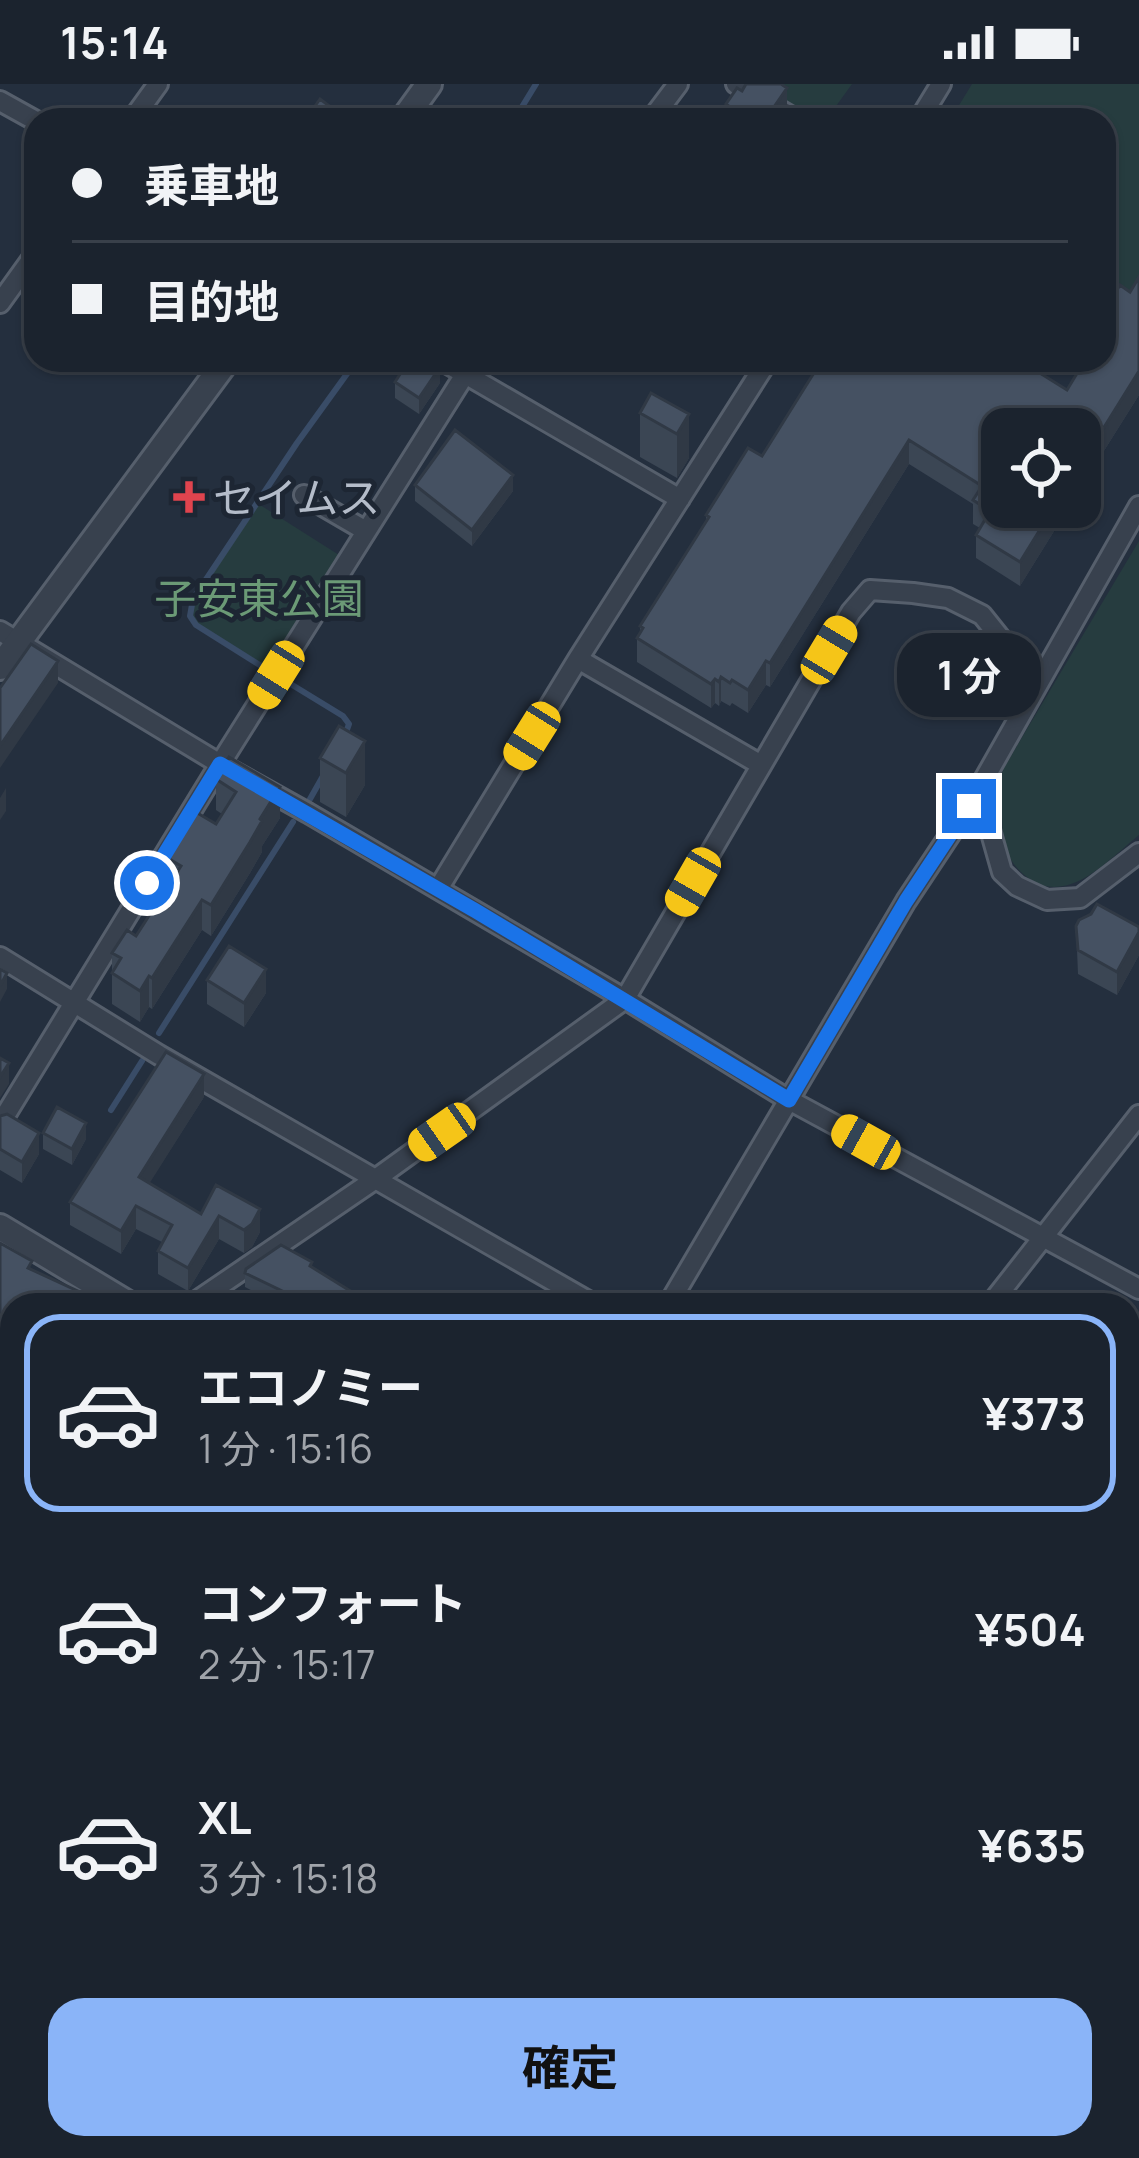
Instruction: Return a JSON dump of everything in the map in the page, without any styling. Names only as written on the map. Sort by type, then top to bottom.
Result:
[{"type":"street","points":[[736,84],[777,108]]},
{"type":"street","points":[[0,302],[24,269]]},
{"type":"street","points":[[0,667],[9,636],[218,372]]},
{"type":"street","points":[[0,1124],[467,372]]},
{"type":"street","points":[[478,372],[680,499]]},
{"type":"street","points":[[438,889],[760,372]]},
{"type":"street","points":[[304,495],[366,531]]},
{"type":"street","points":[[675,1293],[906,901],[969,806],[1139,506]]},
{"type":"street","points":[[208,1293],[625,999],[851,612],[870,590],[948,598],[982,615],[1006,645],[1017,721]]},
{"type":"street","points":[[9,636],[789,1100],[1139,1289]]},
{"type":"street","points":[[578,659],[761,765]]},
{"type":"street","points":[[969,806],[988,819],[1002,872],[1017,886],[1047,900],[1080,898],[1139,853]]},
{"type":"street","points":[[0,957],[159,1055],[575,1293]]},
{"type":"street","points":[[999,1293],[1139,1115]]},
{"type":"street","points":[[0,1227],[110,1293]]},
{"type":"green space","points":[[776,84],[852,84],[835,108],[777,108],[764,100]]},
{"type":"green space","points":[[972,84],[1139,84],[1139,290],[1116,306],[1116,108],[957,108]]},
{"type":"green space","name":"子安東公園","points":[[257,503],[347,560],[276,675],[196,625],[190,616],[193,599]]},
{"type":"green space","points":[[1139,541],[1139,835],[1087,877],[1057,887],[1042,885],[1023,874],[1009,856],[1002,815],[992,795]]},
{"type":"building","points":[[746,84],[787,88],[773,108],[729,108],[726,104],[737,88],[742,91]]},
{"type":"building","points":[[1139,277],[1139,371],[1101,432],[1101,408],[981,408],[981,485],[909,440],[770,663],[766,661],[748,690],[721,677],[711,684],[637,638],[748,448],[762,456],[814,372],[1038,372],[1067,390],[1078,372],[1116,372],[1116,291],[1120,285],[1130,292]]},
{"type":"building","points":[[401,372],[437,372],[419,398],[395,382]]},
{"type":"building","points":[[651,393],[689,414],[677,434],[640,413]]},
{"type":"building","points":[[455,430],[513,475],[472,530],[415,485]]},
{"type":"building","points":[[981,526],[1041,528],[1020,562],[976,535]]},
{"type":"building","points":[[31,644],[58,661],[0,746],[0,688]]},
{"type":"building","points":[[339,726],[365,741],[346,773],[320,758]]},
{"type":"building","points":[[229,757],[280,787],[211,905],[202,900],[140,991],[112,973],[121,958],[112,953],[127,930],[136,936],[181,866],[166,857],[194,811],[216,824],[236,792],[216,779]]},
{"type":"building","points":[[1097,904],[1139,927],[1117,972],[1078,950],[1076,926]]},
{"type":"building","points":[[229,946],[266,969],[244,1003],[207,980]]},
{"type":"building","points":[[166,1052],[204,1074],[139,1177],[201,1214],[216,1185],[260,1209],[244,1230],[219,1216],[188,1268],[158,1251],[172,1225],[136,1206],[121,1231],[70,1202]]},
{"type":"building","points":[[57,1107],[86,1123],[72,1149],[43,1133]]},
{"type":"building","points":[[7,1114],[39,1133],[22,1162],[0,1149],[0,1116]]},
{"type":"building","points":[[0,1243],[32,1261],[28,1268],[82,1293],[0,1293]]},
{"type":"building","points":[[281,1245],[354,1293],[286,1293],[245,1273]]},
{"type":"waterway","points":[[521,108],[536,84]]},
{"type":"waterway","points":[[269,671],[196,625],[190,616],[193,599],[348,372]]},
{"type":"waterway","points":[[289,683],[343,716],[349,724],[344,738]]},
{"type":"waterway","points":[[310,799],[323,776]]},
{"type":"waterway","points":[[159,1033],[293,822]]},
{"type":"waterway","points":[[111,1110],[142,1061]]},
{"type":"place","name":"セイムス","points":[[189,497]]},
{"type":"route","points":[[147,883],[220,764],[789,1100],[906,901],[969,806]]}]
